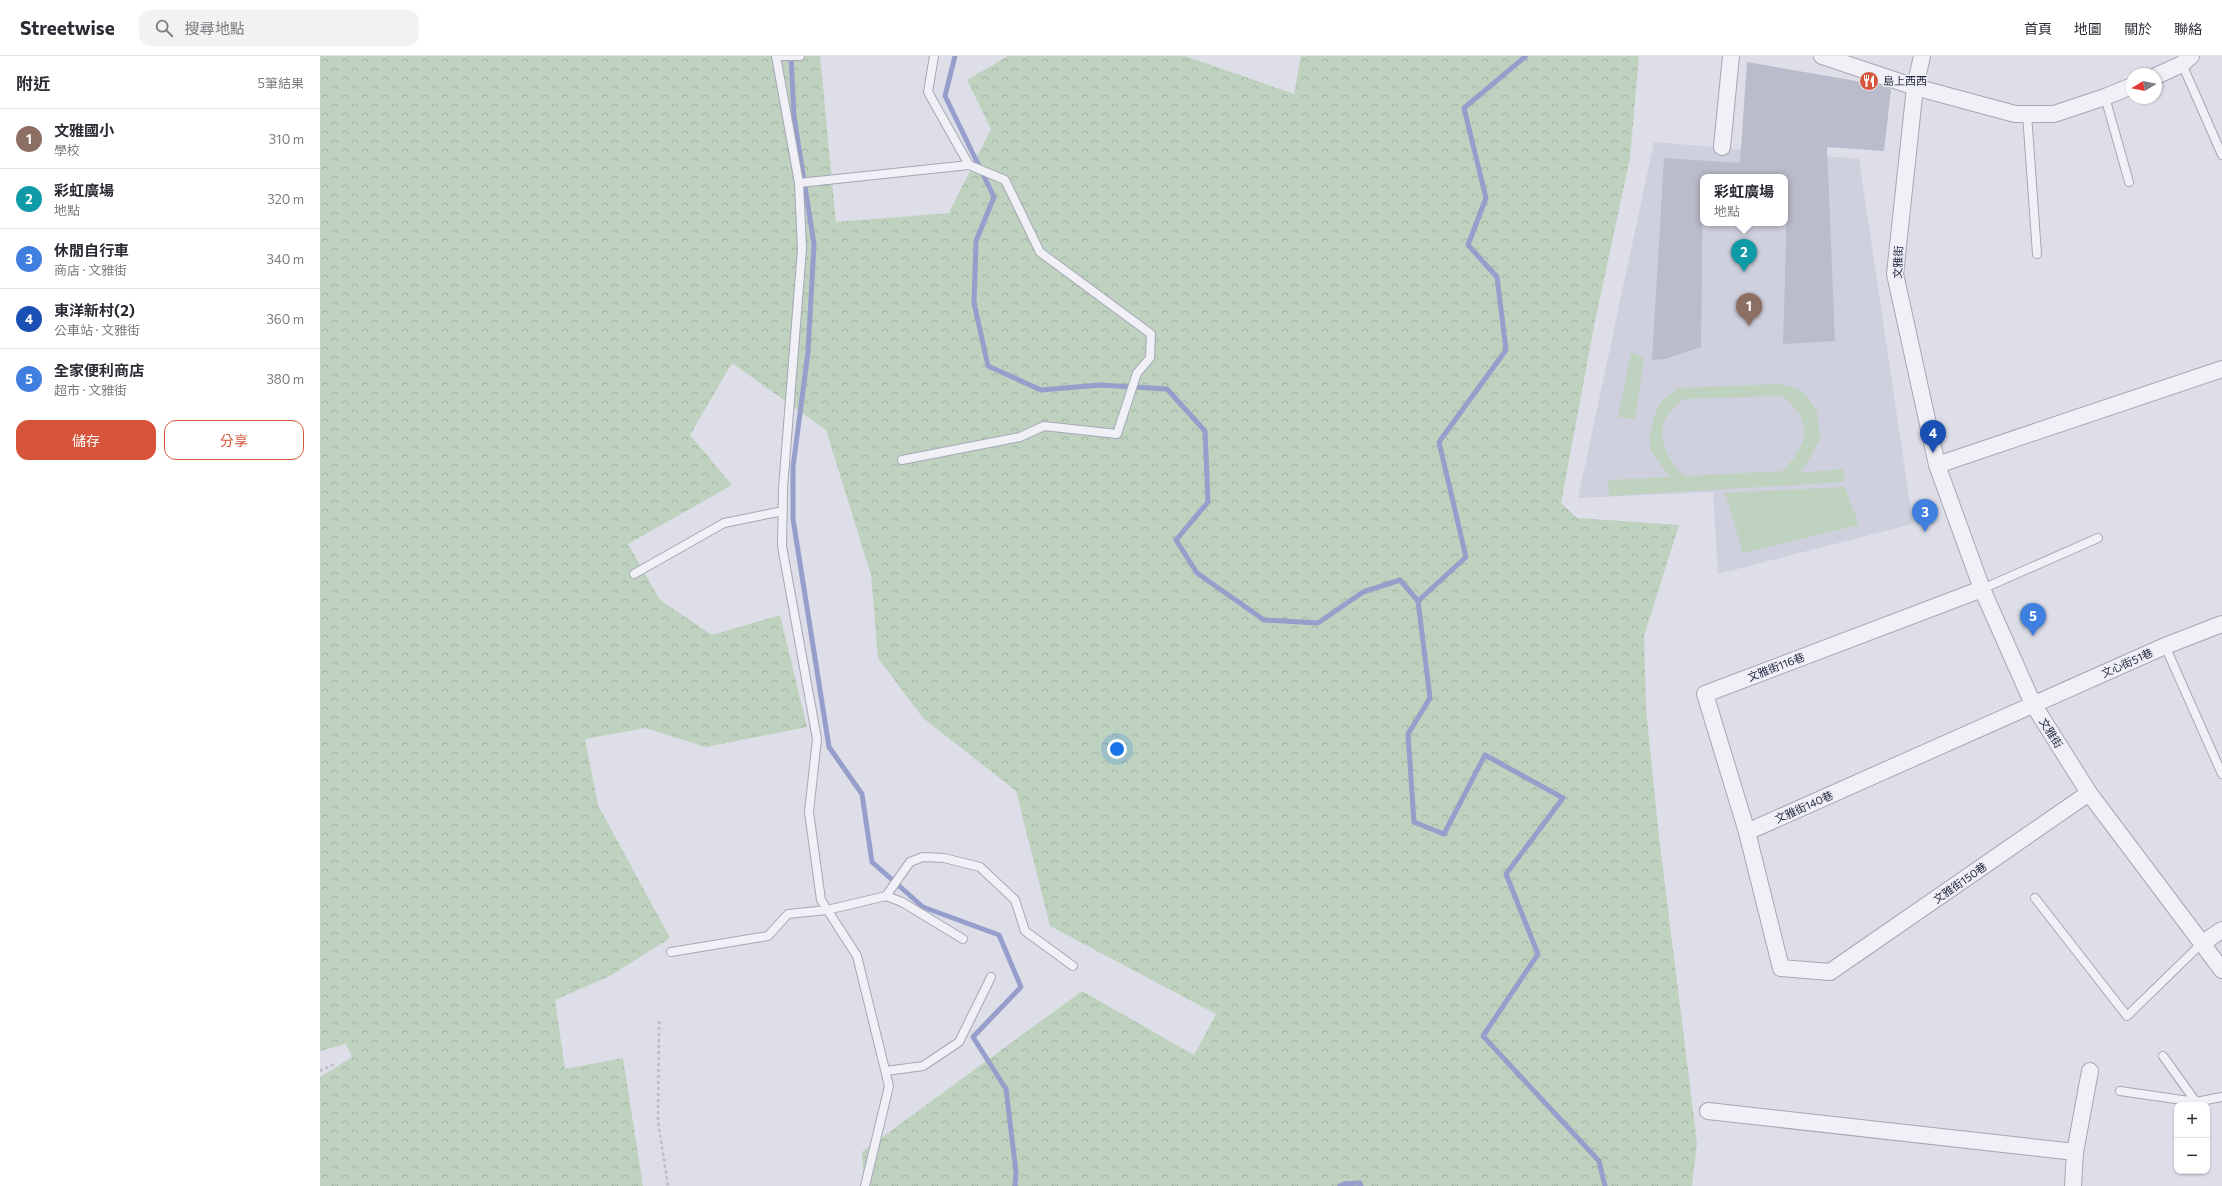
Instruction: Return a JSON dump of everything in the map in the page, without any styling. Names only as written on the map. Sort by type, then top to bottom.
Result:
[{"type":"street","points":[[1722,147],[1731,56]]},
{"type":"street","points":[[1822,56],[1914,87],[2015,114],[2054,114],[2126,88]]},
{"type":"street","name":"文雅街","points":[[1922,56],[1914,87],[1895,274],[1937,465],[1982,589],[2033,704],[2089,794],[2222,970]]},
{"type":"street","points":[[2162,73],[2187,60]]},
{"type":"street","points":[[1937,465],[2222,369]]},
{"type":"street","name":"文雅街116巷","points":[[1747,832],[1705,694],[1982,589]]},
{"type":"street","name":"文心街51巷","points":[[2033,704],[2165,646],[2222,624]]},
{"type":"street","name":"文雅街140巷","points":[[1747,832],[2033,704]]},
{"type":"street","name":"文雅街150巷","points":[[1747,832],[1781,968],[1830,972],[2089,794]]},
{"type":"street","points":[[2201,944],[2222,930]]},
{"type":"street","points":[[2073,1186],[2075,1152],[2090,1071]]},
{"type":"street","points":[[1708,1111],[2075,1152]]},
{"type":"lane","points":[[799,56],[776,56],[800,183],[802,249],[783,511],[782,546],[816,739],[809,812],[821,900],[857,956],[889,1086],[865,1186]]},
{"type":"lane","points":[[934,56],[928,92],[972,167]]},
{"type":"lane","points":[[2187,60],[2222,155]]},
{"type":"lane","points":[[2105,97],[2130,182]]},
{"type":"lane","points":[[2027,114],[2037,254]]},
{"type":"lane","points":[[800,183],[972,167],[1005,180],[1040,252],[1151,334],[1150,358],[1135,379],[1117,434],[1044,426],[1020,437],[902,460]]},
{"type":"lane","points":[[634,574],[724,522],[783,511]]},
{"type":"lane","points":[[1982,589],[2098,538]]},
{"type":"lane","points":[[2165,646],[2222,774]]},
{"type":"lane","points":[[671,952],[768,936],[788,914],[827,910],[888,893],[910,862],[922,857],[944,858],[980,867],[1015,900],[1025,931],[1073,966]]},
{"type":"lane","points":[[888,893],[963,939]]},
{"type":"lane","points":[[2035,898],[2126,1016],[2201,944]]},
{"type":"lane","points":[[886,1071],[923,1066],[959,1042],[991,977]]},
{"type":"lane","points":[[2163,1056],[2196,1102]]},
{"type":"lane","points":[[2120,1091],[2196,1102],[2222,1097]]},
{"type":"path","points":[[659,1021],[658,1121],[668,1186]]},
{"type":"path","points":[[320,1071],[334,1064]]},
{"type":"shaded area","points":[[1654,142],[1859,159],[1913,524],[1718,574],[1713,492],[1578,498]]},
{"type":"green space","points":[[320,56],[820,56],[836,222],[949,213],[991,129],[967,80],[1008,56],[1185,56],[1294,94],[1301,56],[1639,56],[1630,158],[1595,321],[1561,503],[1577,518],[1679,525],[1644,636],[1646,709],[1659,837],[1697,1143],[1692,1186],[864,1186],[862,1152],[1082,991],[1194,1055],[1216,1014],[1050,926],[1016,791],[923,718],[878,658],[871,575],[826,430],[732,363],[690,435],[732,485],[628,544],[660,600],[712,635],[780,615],[807,727],[706,747],[645,728],[585,739],[598,805],[670,938],[610,976],[555,1000],[565,1069],[623,1058],[643,1186],[320,1186],[320,1077],[352,1057],[346,1044],[320,1051]]},
{"type":"green space","points":[[1631,352],[1644,358],[1635,419],[1618,417]]},
{"type":"green space","points":[[1782,384],[1802,391],[1817,411],[1820,440],[1805,466],[1799,473],[1843,469],[1844,482],[1609,496],[1608,480],[1670,477],[1651,451],[1649,437],[1656,411],[1663,400],[1678,388]],"holes":[[[1783,396],[1800,415],[1803,424],[1803,442],[1792,461],[1783,471],[1684,476],[1675,466],[1664,446],[1662,436],[1663,426],[1667,417],[1684,399]]]},
{"type":"green space","points":[[1845,487],[1859,525],[1743,553],[1725,493]]},
{"type":"building","points":[[1747,62],[1879,85],[1891,89],[1884,151],[1827,147],[1835,341],[1783,344],[1786,226],[1788,226],[1788,174],[1700,174],[1700,226],[1702,226],[1701,347],[1665,359],[1652,360],[1664,158],[1740,163]]},
{"type":"waterway","points":[[791,56],[794,117],[814,244],[808,352],[793,467],[793,519],[829,747],[862,794],[872,862],[923,907],[999,935],[1021,987],[973,1037],[1006,1089],[1016,1172],[1015,1186]]},
{"type":"waterway","points":[[955,56],[945,96],[994,197],[976,241],[974,303],[988,366],[1041,390],[1101,385],[1167,389],[1205,431],[1208,502],[1176,540],[1197,573],[1264,620],[1318,623],[1363,592],[1400,580],[1418,601]]},
{"type":"waterway","points":[[1526,56],[1464,108],[1486,198],[1468,245],[1497,277],[1506,350],[1439,442],[1466,557],[1418,601],[1430,698],[1408,734],[1414,822],[1444,834],[1485,755],[1563,798],[1506,874],[1538,954],[1483,1036],[1599,1161],[1605,1186]]},
{"type":"waterway","points":[[1340,1186],[1344,1184],[1360,1183],[1361,1186]]},
{"type":"place","name":"島上西西","points":[[1869,81]]},
{"type":"place","name":"彩虹廣場","points":[[1744,272]]},
{"type":"place","name":"文雅國小","points":[[1749,326]]},
{"type":"place","name":"東洋新村(2)","points":[[1933,453]]},
{"type":"place","name":"休閒自行車","points":[[1925,532]]},
{"type":"place","name":"全家便利商店","points":[[2033,636]]}]
